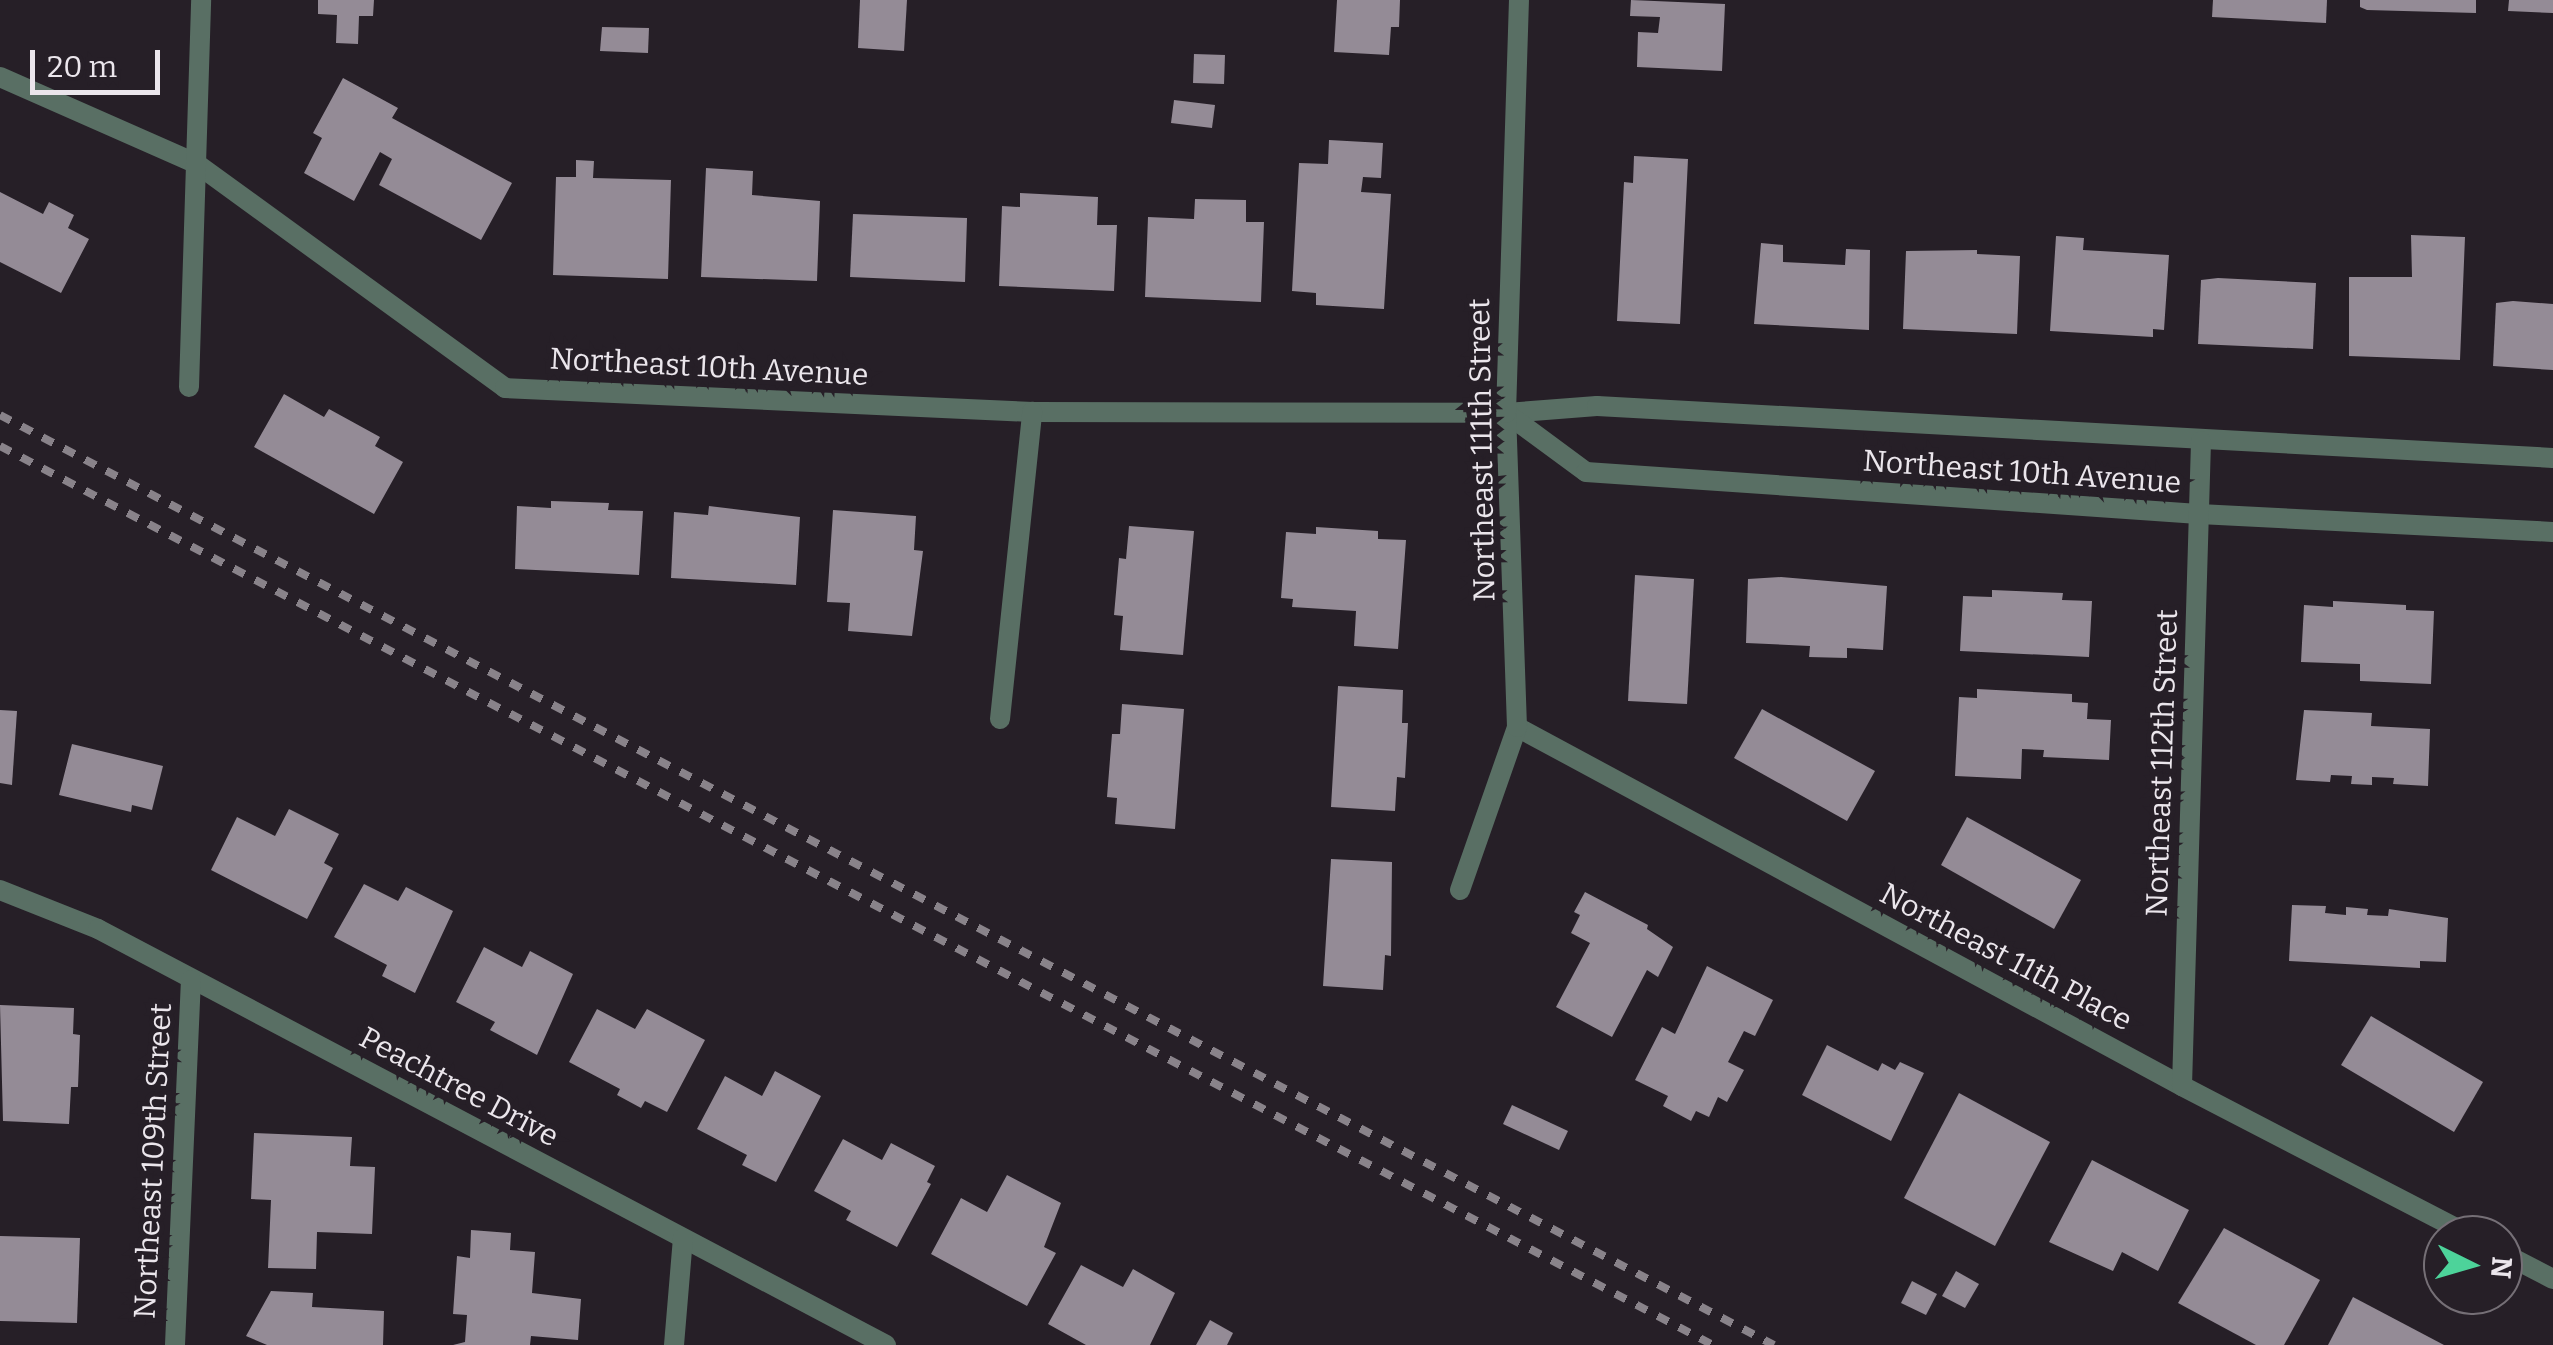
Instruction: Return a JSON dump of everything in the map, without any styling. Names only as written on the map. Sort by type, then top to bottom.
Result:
[{"type":"street","points":[[189,386],[201,0]]},
{"type":"street","name":"Northeast 111th Street","points":[[1460,890],[1517,727],[1506,413],[1519,0]]},
{"type":"street","name":"Northeast 10th Avenue","points":[[0,76],[197,164],[505,388],[1032,412],[1506,413],[1597,406],[2553,458]]},
{"type":"street","points":[[1000,719],[1032,412]]},
{"type":"street","name":"Northeast 10th Avenue","points":[[1506,413],[1586,472],[2199,514],[2553,532]]},
{"type":"street","name":"Northeast 112th Street","points":[[2182,1086],[2201,441]]},
{"type":"street","name":"Northeast 11th Place","points":[[1517,727],[2182,1086],[2430,1215]]},
{"type":"street","name":"Peachtree Drive","points":[[0,890],[98,928],[886,1345]]},
{"type":"street","name":"Northeast 109th Street","points":[[176,1345],[191,980]]},
{"type":"street","points":[[674,1345],[682,1238]]},
{"type":"street","points":[[2523,1263],[2553,1279]]},
{"type":"building","points":[[318,0],[374,0],[373,16],[359,16],[358,44],[336,43],[337,15],[318,14]]},
{"type":"building","points":[[860,0],[907,0],[904,51],[858,48]]},
{"type":"building","points":[[1337,0],[1400,0],[1399,27],[1391,27],[1389,55],[1334,52]]},
{"type":"building","points":[[1631,0],[1725,4],[1722,71],[1637,67],[1638,32],[1658,33],[1660,17],[1630,16]]},
{"type":"building","points":[[2213,0],[2327,0],[2326,23],[2212,17]]},
{"type":"building","points":[[2360,0],[2476,0],[2476,13],[2367,10],[2360,7]]},
{"type":"building","points":[[2509,0],[2553,0],[2553,13],[2508,11]]},
{"type":"building","points":[[602,27],[649,28],[648,53],[600,51]]},
{"type":"building","points":[[1194,54],[1225,55],[1224,84],[1193,83]]},
{"type":"building","points":[[343,78],[398,108],[392,118],[512,183],[481,240],[379,185],[392,159],[380,152],[354,201],[304,173],[322,138],[313,133]]},
{"type":"building","points":[[1174,100],[1215,105],[1212,128],[1171,123]]},
{"type":"building","points":[[1329,140],[1383,143],[1381,178],[1363,177],[1361,192],[1391,194],[1384,309],[1316,305],[1316,293],[1292,291],[1299,163],[1328,164]]},
{"type":"building","points":[[1634,156],[1688,159],[1680,324],[1617,321],[1624,182],[1633,183]]},
{"type":"building","points":[[576,160],[594,161],[593,178],[671,180],[668,279],[553,275],[556,177],[576,177]]},
{"type":"building","points":[[706,168],[753,171],[752,195],[820,201],[817,281],[701,277]]},
{"type":"building","points":[[0,192],[43,214],[49,202],[74,215],[68,228],[89,239],[61,293],[0,262]]},
{"type":"building","points":[[1020,193],[1098,197],[1097,225],[1117,225],[1114,291],[999,286],[1002,206],[1020,207]]},
{"type":"building","points":[[1195,199],[1246,200],[1246,222],[1264,222],[1261,302],[1145,297],[1148,217],[1194,219]]},
{"type":"building","points":[[853,214],[967,218],[965,282],[850,277]]},
{"type":"building","points":[[2411,235],[2465,237],[2460,360],[2349,356],[2349,277],[2412,277]]},
{"type":"building","points":[[2056,236],[2084,238],[2083,250],[2169,255],[2164,330],[2153,329],[2153,337],[2050,331]]},
{"type":"building","points":[[1761,243],[1783,245],[1783,262],[1845,265],[1846,249],[1870,250],[1869,330],[1754,324]]},
{"type":"building","points":[[1977,250],[1977,254],[2020,256],[2017,334],[1903,329],[1906,251]]},
{"type":"building","points":[[2201,280],[2316,283],[2313,349],[2198,344]]},
{"type":"building","points":[[2496,303],[2553,304],[2553,370],[2493,366]]},
{"type":"building","points":[[284,394],[324,417],[329,409],[380,437],[375,446],[403,462],[374,514],[254,447]]},
{"type":"building","points":[[551,501],[609,503],[608,510],[643,511],[639,575],[515,569],[517,506],[551,508]]},
{"type":"building","points":[[709,506],[800,517],[796,585],[671,578],[674,512],[708,515]]},
{"type":"building","points":[[833,510],[916,516],[914,550],[923,551],[912,636],[848,631],[850,603],[827,602]]},
{"type":"building","points":[[1129,526],[1194,531],[1183,655],[1120,650],[1123,616],[1114,615],[1119,558],[1126,559]]},
{"type":"building","points":[[1316,527],[1378,531],[1378,539],[1406,540],[1398,649],[1354,646],[1356,611],[1292,607],[1293,599],[1281,598],[1286,532],[1316,534]]},
{"type":"building","points":[[1635,575],[1694,579],[1687,704],[1628,701]]},
{"type":"building","points":[[1781,577],[1887,586],[1883,650],[1847,648],[1847,658],[1809,657],[1810,646],[1746,643],[1748,579]]},
{"type":"building","points":[[1992,590],[2063,593],[2062,600],[2092,601],[2089,657],[1960,651],[1963,596],[1992,597]]},
{"type":"building","points":[[2333,601],[2406,605],[2406,610],[2434,611],[2431,684],[2360,681],[2360,664],[2301,662],[2304,605],[2333,607]]},
{"type":"building","points":[[1338,686],[1403,690],[1402,723],[1408,723],[1405,778],[1397,777],[1395,811],[1331,807]]},
{"type":"building","points":[[1977,689],[2072,694],[2072,702],[2088,703],[2087,719],[2111,720],[2109,760],[2043,757],[2044,750],[2022,749],[2021,779],[1955,776],[1959,697],[1977,698]]},
{"type":"building","points":[[1122,704],[1184,709],[1175,829],[1115,824],[1117,798],[1107,797],[1112,734],[1120,734]]},
{"type":"building","points":[[1762,709],[1875,771],[1847,821],[1734,758]]},
{"type":"building","points":[[0,710],[17,711],[12,785],[0,783]]},
{"type":"building","points":[[2304,710],[2372,713],[2371,726],[2430,729],[2428,786],[2393,784],[2394,778],[2372,777],[2372,785],[2351,784],[2352,776],[2331,775],[2330,782],[2296,780]]},
{"type":"building","points":[[72,744],[163,766],[152,810],[132,805],[131,812],[59,795]]},
{"type":"building","points":[[289,809],[339,834],[324,863],[333,868],[307,919],[211,870],[237,817],[275,836]]},
{"type":"building","points":[[1967,817],[2081,880],[2054,929],[1941,865]]},
{"type":"building","points":[[1331,859],[1392,862],[1391,956],[1385,955],[1383,990],[1323,986]]},
{"type":"building","points":[[364,884],[398,901],[406,887],[453,911],[415,993],[382,976],[387,965],[334,937]]},
{"type":"building","points":[[1585,892],[1648,925],[1647,929],[1673,947],[1658,977],[1647,970],[1612,1037],[1556,1007],[1590,943],[1571,933],[1580,915],[1574,912]]},
{"type":"building","points":[[2292,905],[2326,906],[2325,913],[2346,915],[2346,907],[2368,909],[2367,915],[2388,916],[2389,909],[2448,918],[2446,962],[2420,961],[2420,968],[2289,961]]},
{"type":"building","points":[[484,947],[522,967],[530,951],[573,974],[537,1055],[490,1030],[495,1022],[456,1002]]},
{"type":"building","points":[[1707,966],[1773,1000],[1755,1036],[1744,1031],[1728,1062],[1744,1070],[1727,1102],[1718,1097],[1709,1117],[1696,1111],[1691,1121],[1663,1106],[1668,1096],[1635,1080],[1662,1027],[1675,1034]]},
{"type":"building","points":[[0,1005],[74,1008],[73,1034],[80,1035],[78,1087],[71,1087],[69,1124],[3,1121]]},
{"type":"building","points":[[597,1009],[635,1029],[647,1009],[705,1040],[667,1112],[645,1101],[641,1108],[617,1095],[620,1089],[569,1062]]},
{"type":"building","points":[[2371,1016],[2483,1082],[2454,1132],[2341,1065]]},
{"type":"building","points":[[1827,1045],[1878,1071],[1882,1063],[1895,1070],[1900,1062],[1924,1073],[1891,1141],[1802,1095]]},
{"type":"building","points":[[775,1071],[821,1096],[776,1182],[742,1165],[747,1155],[697,1129],[725,1076],[762,1096]]},
{"type":"building","points":[[1959,1093],[2050,1142],[1995,1246],[1904,1198]]},
{"type":"building","points":[[1512,1105],[1568,1131],[1559,1150],[1503,1124]]},
{"type":"building","points":[[254,1133],[352,1137],[350,1166],[375,1167],[372,1234],[317,1232],[316,1269],[268,1268],[271,1200],[251,1199]]},
{"type":"building","points":[[843,1139],[882,1160],[891,1143],[935,1166],[927,1182],[931,1184],[897,1247],[846,1220],[851,1211],[814,1191]]},
{"type":"building","points":[[2092,1160],[2189,1210],[2158,1271],[2122,1252],[2113,1271],[2049,1242]]},
{"type":"building","points":[[1007,1175],[1061,1203],[1044,1247],[1056,1253],[1027,1306],[931,1254],[961,1198],[987,1212]]},
{"type":"building","points":[[2224,1228],[2320,1280],[2284,1345],[2256,1345],[2178,1303]]},
{"type":"building","points":[[471,1230],[511,1233],[510,1250],[535,1252],[532,1293],[581,1299],[578,1340],[531,1336],[530,1345],[453,1345],[465,1342],[467,1315],[453,1314],[457,1256],[470,1258]]},
{"type":"building","points":[[0,1236],[80,1238],[77,1323],[0,1321]]},
{"type":"building","points":[[1081,1265],[1123,1287],[1133,1269],[1175,1293],[1150,1345],[1086,1345],[1048,1324]]},
{"type":"building","points":[[1956,1271],[1979,1284],[1965,1308],[1942,1296]]},
{"type":"building","points":[[1912,1281],[1937,1294],[1926,1315],[1901,1303]]},
{"type":"building","points":[[271,1291],[313,1293],[312,1307],[384,1311],[383,1345],[267,1345],[246,1336]]},
{"type":"building","points":[[2353,1297],[2444,1345],[2328,1345]]},
{"type":"building","points":[[1210,1320],[1233,1333],[1227,1345],[1196,1345]]},
{"type":"railway","points":[[0,415],[1774,1345]]},
{"type":"railway","points":[[0,446],[1713,1345]]}]
